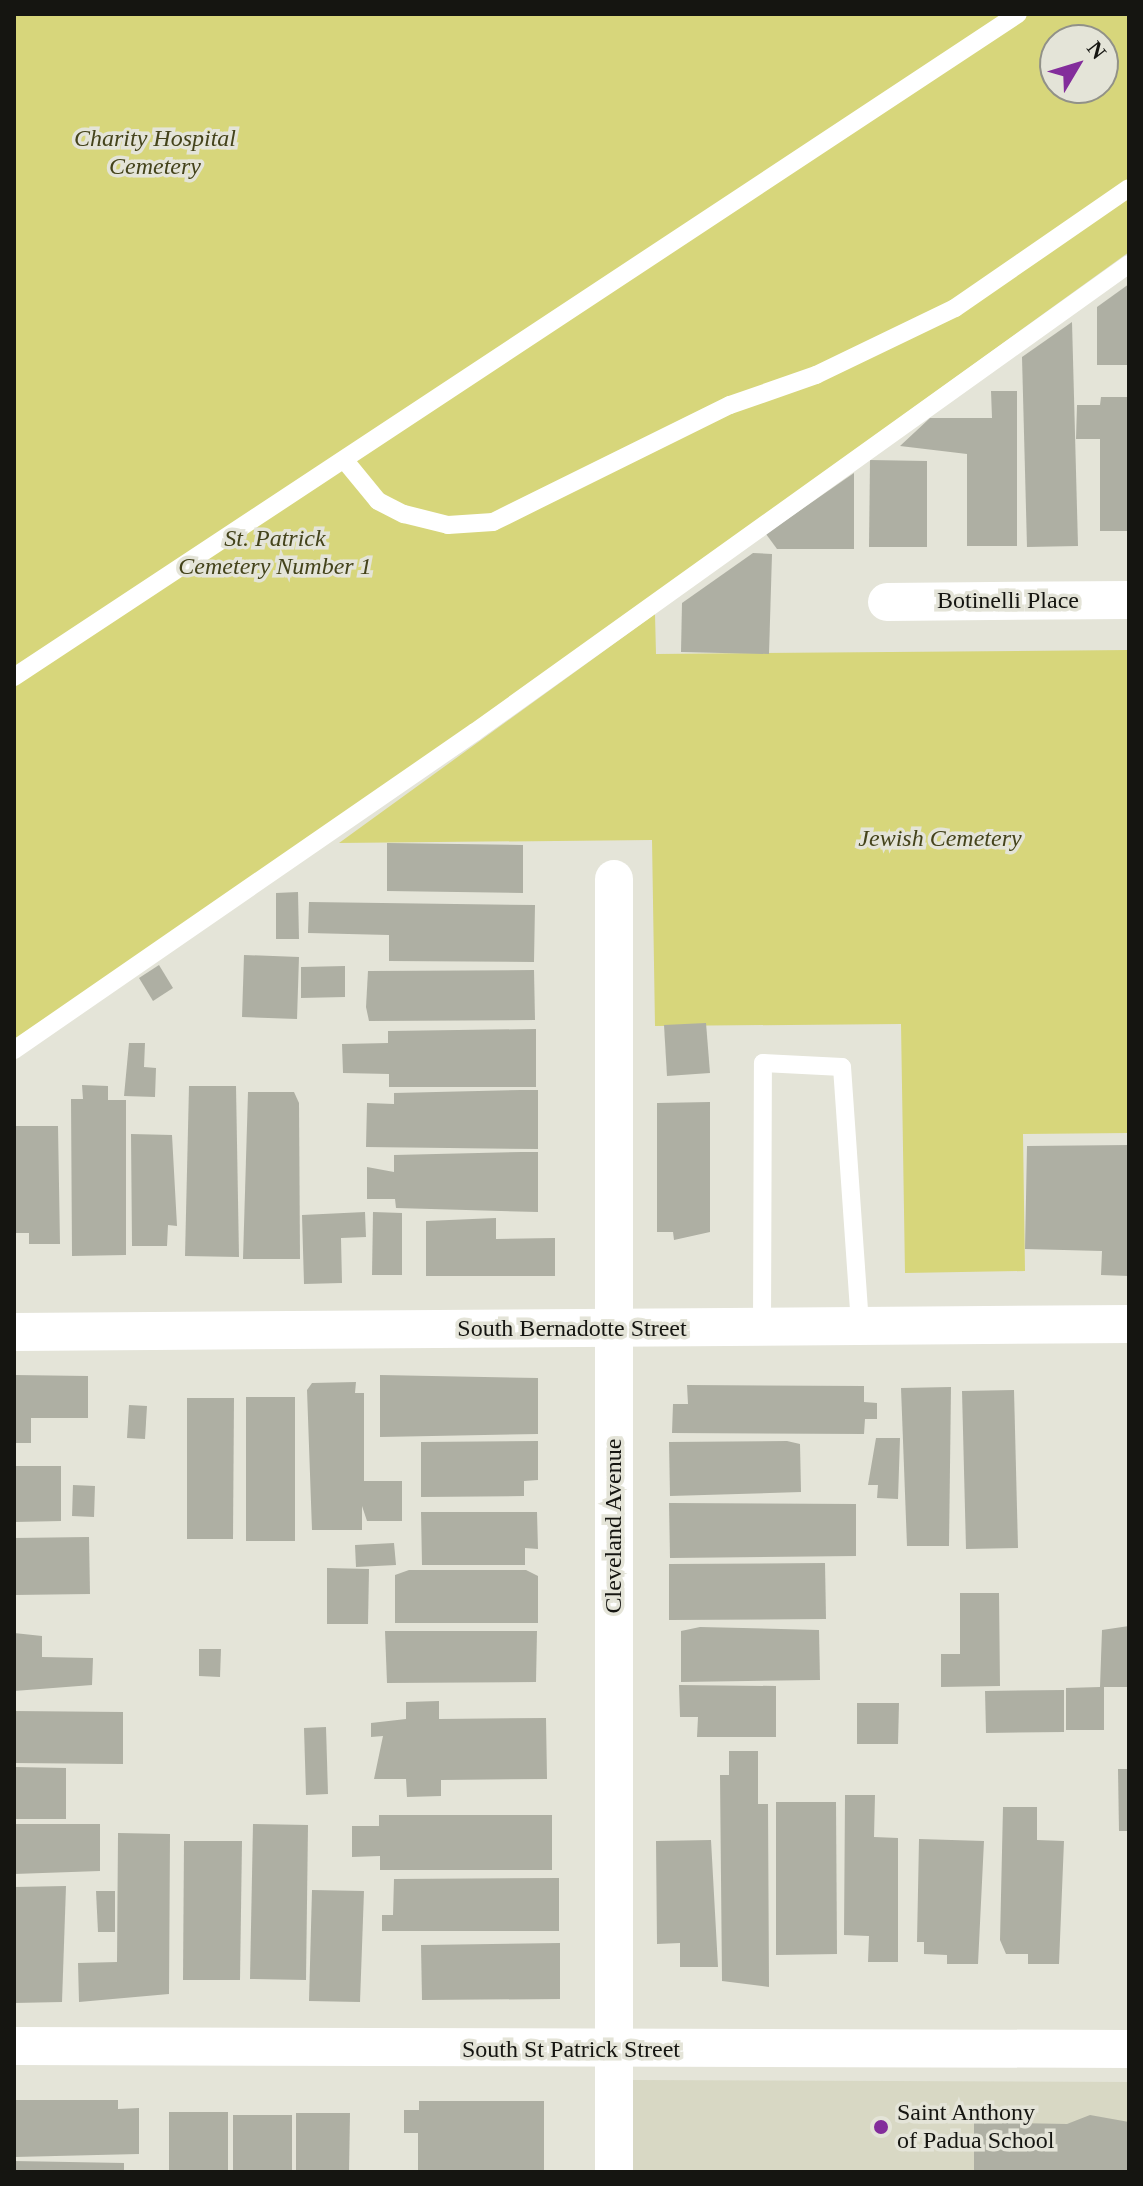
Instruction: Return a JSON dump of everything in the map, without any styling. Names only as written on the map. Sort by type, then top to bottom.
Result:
[{"type":"street","name":"Botinelli Place","points":[[887,602],[1129,600]]},
{"type":"street","name":"Cleveland Avenue","points":[[614,879],[614,2172]]},
{"type":"street","name":"South Bernadotte Street","points":[[14,1332],[1129,1324]]},
{"type":"street","name":"South St Patrick Street","points":[[14,2046],[616,2051],[1129,2049]]},
{"type":"lane","points":[[14,677],[346,462],[1018,14]]},
{"type":"lane","points":[[346,462],[378,501],[404,514],[448,525],[493,522],[730,405],[816,375],[955,308],[1129,188]]},
{"type":"lane","points":[[14,1050],[475,732],[1129,264]]},
{"type":"lane","points":[[762,1327],[763,1063],[842,1067],[860,1326]]},
{"type":"shaded area","name":"Saint Anthony of Padua School","points":[[633,2080],[1129,2082],[1129,2172],[633,2172]]},
{"type":"green space","name":"St. Patrick Cemetery Number 1","points":[[14,14],[1129,14],[1129,252],[14,1057]]},
{"type":"green space","name":"Jewish Cemetery","points":[[655,614],[656,654],[1129,650],[1129,1133],[1023,1134],[1025,1271],[905,1273],[901,1024],[655,1026],[652,840],[339,843]]},
{"type":"building","points":[[1129,284],[1129,365],[1097,365],[1097,307]]},
{"type":"building","points":[[1072,322],[1078,546],[1027,547],[1022,357]]},
{"type":"building","points":[[991,391],[1017,391],[1017,546],[967,546],[967,454],[900,446],[930,418],[992,418]]},
{"type":"building","points":[[1101,397],[1129,397],[1129,531],[1100,531],[1100,439],[1076,439],[1077,405],[1100,405]]},
{"type":"building","points":[[870,460],[927,461],[927,547],[869,547]]},
{"type":"building","points":[[854,473],[854,549],[777,549],[766,534]]},
{"type":"building","points":[[753,553],[772,554],[769,654],[681,652],[682,603]]},
{"type":"building","points":[[387,843],[523,845],[523,893],[387,891]]},
{"type":"building","points":[[298,892],[299,939],[276,939],[276,893]]},
{"type":"building","points":[[309,902],[535,905],[534,962],[389,961],[389,935],[308,933]]},
{"type":"building","points":[[244,955],[299,957],[297,1019],[242,1017]]},
{"type":"building","points":[[159,965],[173,988],[153,1001],[139,978]]},
{"type":"building","points":[[345,966],[345,997],[301,998],[301,967]]},
{"type":"building","points":[[534,970],[535,1020],[369,1021],[366,1007],[368,971]]},
{"type":"building","points":[[706,1023],[710,1073],[667,1076],[664,1025]]},
{"type":"building","points":[[536,1029],[536,1087],[389,1087],[389,1074],[343,1073],[342,1044],[388,1043],[388,1031]]},
{"type":"building","points":[[129,1043],[145,1043],[144,1067],[156,1068],[155,1097],[124,1096]]},
{"type":"building","points":[[82,1085],[108,1086],[108,1100],[126,1100],[126,1255],[72,1256],[71,1099],[83,1099]]},
{"type":"building","points":[[189,1086],[236,1086],[239,1257],[185,1256]]},
{"type":"building","points":[[538,1090],[538,1149],[366,1147],[367,1103],[394,1104],[394,1093]]},
{"type":"building","points":[[248,1092],[294,1092],[299,1103],[300,1259],[243,1259]]},
{"type":"building","points":[[710,1102],[710,1232],[674,1240],[673,1232],[657,1232],[657,1103]]},
{"type":"building","points":[[14,1126],[58,1126],[60,1244],[29,1244],[29,1233],[14,1233]]},
{"type":"building","points":[[131,1134],[172,1135],[177,1226],[168,1225],[167,1246],[132,1246]]},
{"type":"building","points":[[1129,1145],[1129,1276],[1101,1275],[1102,1251],[1025,1249],[1027,1146]]},
{"type":"building","points":[[538,1152],[538,1212],[396,1208],[395,1199],[367,1199],[367,1167],[394,1172],[394,1155]]},
{"type":"building","points":[[365,1212],[366,1237],[341,1238],[342,1283],[304,1284],[302,1215]]},
{"type":"building","points":[[373,1212],[402,1213],[402,1275],[372,1275]]},
{"type":"building","points":[[496,1218],[496,1239],[555,1238],[555,1276],[426,1276],[426,1221]]},
{"type":"building","points":[[14,1375],[88,1376],[88,1418],[31,1418],[31,1443],[14,1443]]},
{"type":"building","points":[[380,1375],[538,1378],[538,1434],[380,1437]]},
{"type":"building","points":[[356,1382],[355,1393],[364,1393],[364,1481],[402,1481],[402,1521],[367,1521],[362,1506],[362,1530],[312,1530],[307,1390],[312,1383]]},
{"type":"building","points":[[687,1385],[864,1386],[864,1402],[877,1403],[877,1419],[865,1419],[864,1434],[672,1433],[673,1404],[688,1404]]},
{"type":"building","points":[[951,1387],[949,1546],[907,1546],[901,1388]]},
{"type":"building","points":[[1014,1390],[1018,1548],[966,1549],[962,1391]]},
{"type":"building","points":[[246,1397],[295,1397],[295,1541],[246,1541]]},
{"type":"building","points":[[187,1398],[234,1398],[233,1539],[187,1539]]},
{"type":"building","points":[[129,1405],[147,1406],[145,1439],[127,1438]]},
{"type":"building","points":[[876,1438],[900,1438],[898,1499],[877,1498],[878,1485],[868,1485]]},
{"type":"building","points":[[538,1441],[538,1480],[524,1481],[524,1496],[421,1497],[421,1442]]},
{"type":"building","points":[[787,1441],[800,1444],[801,1492],[670,1496],[669,1442]]},
{"type":"building","points":[[14,1466],[61,1466],[61,1521],[14,1522]]},
{"type":"building","points":[[73,1485],[95,1486],[94,1517],[72,1516]]},
{"type":"building","points":[[669,1503],[856,1504],[856,1556],[670,1558]]},
{"type":"building","points":[[421,1512],[537,1512],[538,1549],[525,1548],[525,1565],[422,1565]]},
{"type":"building","points":[[89,1537],[90,1594],[14,1595],[14,1538]]},
{"type":"building","points":[[394,1543],[396,1565],[356,1567],[355,1545]]},
{"type":"building","points":[[825,1563],[826,1619],[669,1620],[669,1564]]},
{"type":"building","points":[[327,1568],[369,1569],[368,1624],[327,1624]]},
{"type":"building","points":[[409,1570],[526,1570],[538,1576],[538,1623],[395,1623],[395,1575]]},
{"type":"building","points":[[960,1593],[999,1593],[1000,1686],[941,1687],[941,1654],[960,1654]]},
{"type":"building","points":[[1129,1626],[1129,1687],[1104,1687],[1104,1730],[1066,1730],[1066,1688],[1100,1687],[1102,1630]]},
{"type":"building","points":[[700,1627],[819,1630],[820,1680],[681,1682],[681,1631]]},
{"type":"building","points":[[385,1631],[537,1631],[536,1682],[387,1683]]},
{"type":"building","points":[[14,1633],[42,1636],[42,1657],[93,1658],[92,1685],[14,1691]]},
{"type":"building","points":[[199,1649],[221,1649],[220,1677],[199,1676]]},
{"type":"building","points":[[679,1685],[776,1686],[776,1737],[697,1737],[698,1717],[680,1717]]},
{"type":"building","points":[[1064,1690],[1064,1732],[986,1733],[985,1691]]},
{"type":"building","points":[[439,1701],[439,1719],[546,1718],[547,1779],[441,1780],[441,1796],[407,1797],[406,1779],[374,1779],[383,1736],[371,1737],[371,1723],[406,1719],[406,1702]]},
{"type":"building","points":[[857,1703],[899,1703],[898,1744],[857,1744]]},
{"type":"building","points":[[14,1711],[123,1712],[123,1764],[14,1763]]},
{"type":"building","points":[[326,1727],[328,1794],[306,1795],[304,1728]]},
{"type":"building","points":[[729,1751],[758,1751],[758,1804],[768,1804],[769,1987],[722,1981],[720,1775],[729,1775]]},
{"type":"building","points":[[14,1767],[66,1768],[66,1819],[14,1819]]},
{"type":"building","points":[[1118,1769],[1129,1769],[1129,1831],[1119,1831]]},
{"type":"building","points":[[845,1795],[875,1795],[874,1837],[898,1838],[898,1962],[868,1962],[869,1936],[844,1935]]},
{"type":"building","points":[[776,1802],[836,1802],[837,1954],[776,1955]]},
{"type":"building","points":[[1003,1807],[1037,1807],[1037,1840],[1064,1841],[1059,1964],[1028,1964],[1028,1954],[1006,1954],[1000,1940]]},
{"type":"building","points":[[379,1815],[552,1815],[552,1870],[380,1870],[380,1856],[352,1857],[352,1826],[379,1826]]},
{"type":"building","points":[[14,1824],[100,1824],[100,1871],[14,1874]]},
{"type":"building","points":[[253,1824],[308,1825],[306,1980],[250,1979]]},
{"type":"building","points":[[118,1833],[170,1834],[169,1994],[79,2002],[78,1963],[117,1962]]},
{"type":"building","points":[[919,1839],[984,1841],[978,1964],[947,1964],[947,1955],[924,1954],[924,1942],[917,1942]]},
{"type":"building","points":[[711,1840],[718,1967],[680,1967],[680,1943],[657,1944],[656,1841]]},
{"type":"building","points":[[184,1841],[242,1841],[240,1980],[183,1980]]},
{"type":"building","points":[[559,1878],[559,1931],[382,1931],[382,1915],[393,1915],[394,1879]]},
{"type":"building","points":[[66,1886],[62,2002],[14,2003],[14,1887]]},
{"type":"building","points":[[312,1890],[364,1891],[360,2002],[309,2001]]},
{"type":"building","points":[[96,1891],[115,1891],[115,1932],[98,1932]]},
{"type":"building","points":[[560,1943],[560,1999],[422,2000],[421,1945]]},
{"type":"building","points":[[14,2100],[118,2100],[118,2109],[139,2108],[139,2154],[14,2157]]},
{"type":"building","points":[[419,2101],[544,2101],[544,2172],[418,2172],[418,2133],[404,2133],[404,2110],[419,2110]]},
{"type":"building","points":[[169,2112],[228,2112],[228,2172],[169,2172]]},
{"type":"building","points":[[296,2113],[350,2113],[349,2172],[296,2172]]},
{"type":"building","points":[[233,2115],[292,2115],[292,2172],[233,2172]]},
{"type":"building","points":[[1090,2115],[1129,2122],[1129,2172],[974,2172],[974,2122],[1067,2124]]},
{"type":"building","points":[[14,2161],[124,2163],[124,2172],[14,2172]]},
{"type":"place","name":"Saint Anthony of Padua School","points":[[881,2127]]},
{"type":"park label","name":"Charity Hospital Cemetery","points":[[155,153]]}]
